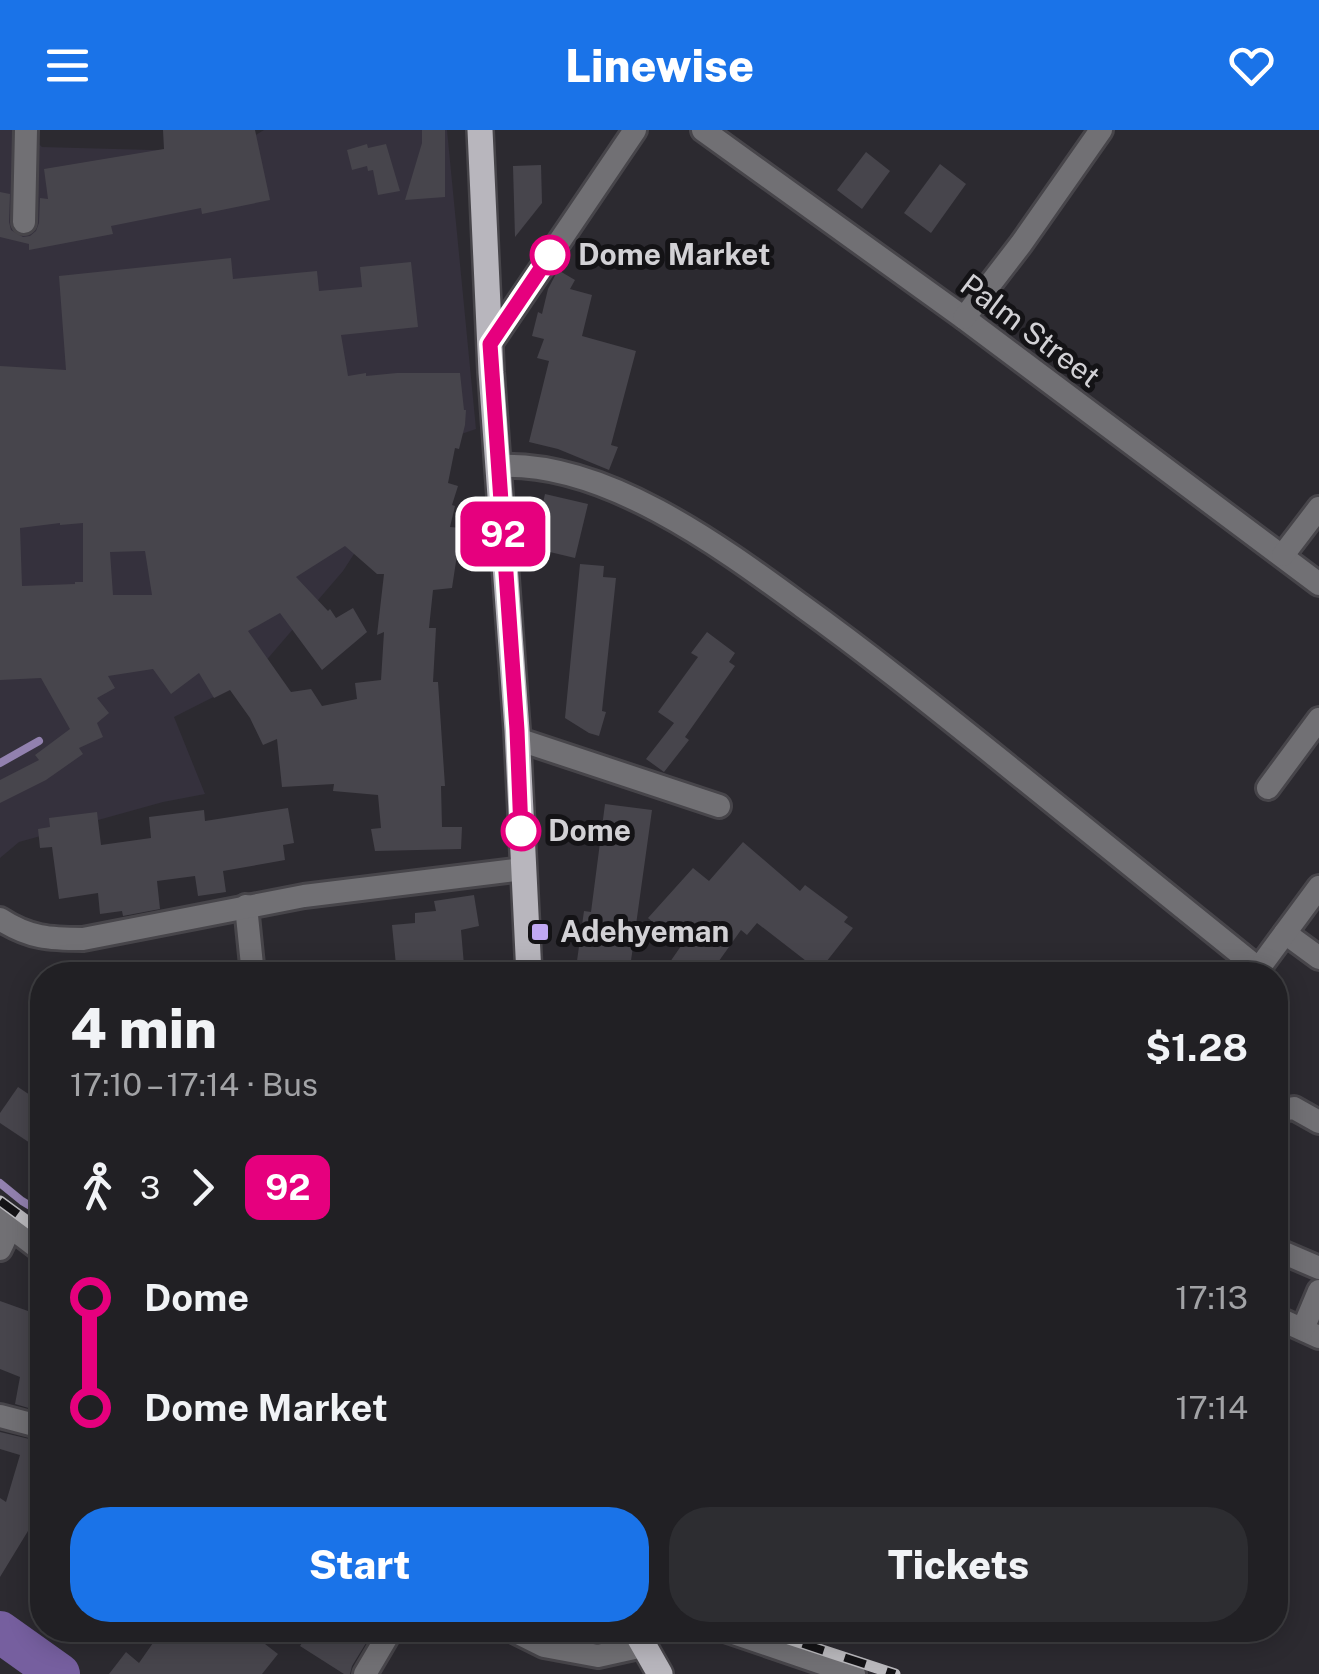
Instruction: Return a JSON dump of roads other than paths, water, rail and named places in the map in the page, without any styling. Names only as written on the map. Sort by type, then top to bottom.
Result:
[{"type":"main road","points":[[480,130],[529,962]]},
{"type":"main road","points":[[641,1642],[660,1674]]},
{"type":"street","points":[[24,222],[26,130]]},
{"type":"street","points":[[490,344],[634,130]]},
{"type":"street","name":"Palm Street","points":[[703,130],[964,318],[1319,584]]},
{"type":"street","points":[[964,318],[1101,130]]},
{"type":"street","points":[[499,466],[526,465],[560,472],[630,496],[730,553],[939,711],[1245,962]]},
{"type":"street","points":[[1283,556],[1319,508]]},
{"type":"street","points":[[1268,788],[1319,719]]},
{"type":"street","points":[[517,739],[719,806]]},
{"type":"street","points":[[0,919],[17,930],[47,939],[84,939],[304,896],[523,869]]},
{"type":"street","points":[[1264,962],[1319,887]]},
{"type":"street","points":[[246,906],[251,962]]},
{"type":"street","points":[[1285,933],[1319,958]]},
{"type":"street","points":[[1288,1109],[1294,1108],[1319,1122]]},
{"type":"street","points":[[0,1250],[6,1237],[4,1219]]},
{"type":"street","points":[[4,1219],[30,1241]]},
{"type":"street","points":[[1288,1255],[1319,1268]]},
{"type":"street","points":[[1288,1323],[1311,1333],[1319,1291]]},
{"type":"street","points":[[0,1416],[30,1424]]},
{"type":"street","points":[[366,1674],[384,1642]]},
{"type":"street","points":[[536,1642],[598,1656],[630,1642]]},
{"type":"street","points":[[760,1642],[854,1674]]},
{"type":"waterway","points":[[0,763],[39,741]]},
{"type":"waterway","points":[[0,1183],[30,1206]]},
{"type":"waterway","points":[[0,1632],[59,1674]]},
{"type":"railway","points":[[0,1201],[30,1223]]},
{"type":"railway","points":[[798,1642],[895,1674]]},
{"type":"place","name":"Dome Market","points":[[550,255]]},
{"type":"place","name":"Dome","points":[[521,831]]},
{"type":"place","name":"Adehyeman","points":[[540,932]]}]
